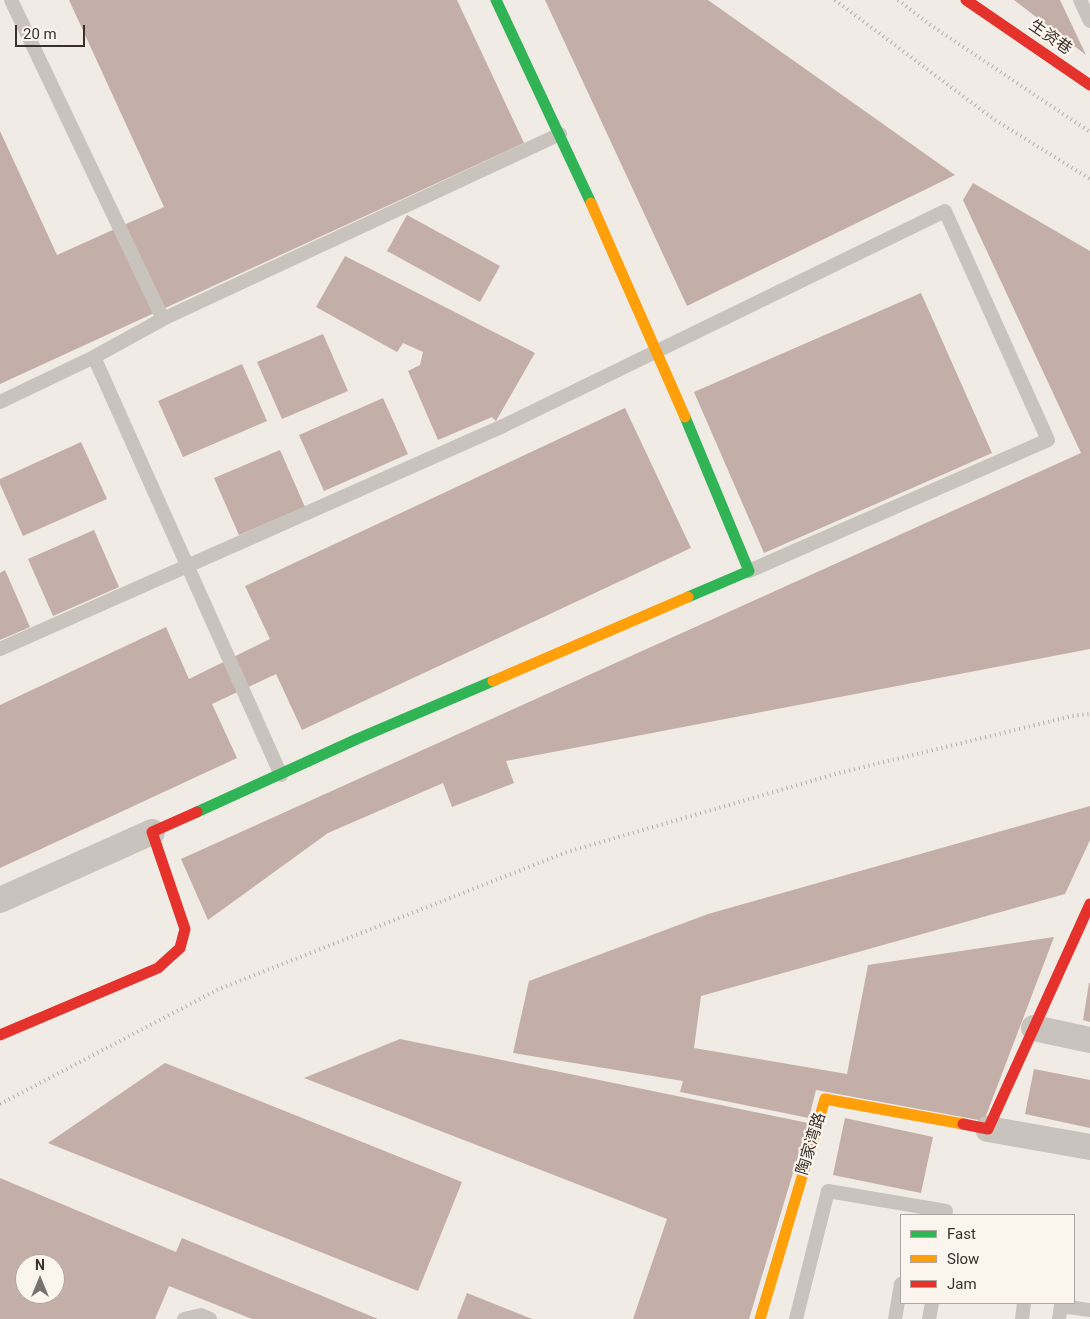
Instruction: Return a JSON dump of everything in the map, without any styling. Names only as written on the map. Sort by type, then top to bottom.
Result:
[{"type":"street","points":[[0,900],[281,775],[357,739],[749,571],[658,352],[560,134],[496,0]]},
{"type":"street","name":"生资巷","points":[[966,0],[1090,85]]},
{"type":"street","points":[[0,1036],[158,968],[180,948],[185,929],[152,832]]},
{"type":"street","points":[[988,1129],[1089,907]]},
{"type":"street","points":[[1034,1028],[1090,1040]]},
{"type":"street","name":"陶家湾路","points":[[760,1319],[826,1099],[1090,1148]]},
{"type":"lane","points":[[12,0],[163,319]]},
{"type":"lane","points":[[1080,0],[1090,22]]},
{"type":"lane","points":[[0,402],[94,357],[163,319],[560,134]]},
{"type":"lane","points":[[0,649],[503,426],[945,211],[1048,440],[749,571]]},
{"type":"lane","points":[[94,357],[281,775]]},
{"type":"lane","points":[[796,1319],[828,1191],[914,1210],[946,1210],[946,1214]]},
{"type":"lane","points":[[895,1319],[900,1290]]},
{"type":"lane","points":[[929,1319],[932,1304]]},
{"type":"lane","points":[[1022,1319],[1024,1304]]},
{"type":"lane","points":[[1060,1309],[1090,1310]]},
{"type":"lane","points":[[184,1319],[201,1316],[210,1319]]},
{"type":"building","points":[[69,0],[457,0],[524,143],[0,384],[0,131],[57,255],[164,207]]},
{"type":"building","points":[[545,0],[708,0],[955,175],[687,306]]},
{"type":"building","points":[[1014,0],[1060,0],[1086,55]]},
{"type":"building","points":[[973,183],[1090,251],[1090,649],[506,761],[514,783],[452,807],[443,783],[328,833],[208,920],[181,859],[1081,453],[963,200]]},
{"type":"building","points":[[407,215],[500,266],[480,302],[387,251]]},
{"type":"building","points":[[345,256],[535,353],[496,421],[492,417],[438,440],[408,371],[420,365],[423,352],[403,343],[397,352],[316,307]]},
{"type":"building","points":[[921,293],[992,453],[764,553],[694,392]]},
{"type":"building","points":[[323,334],[348,391],[282,419],[257,362]]},
{"type":"building","points":[[242,364],[267,421],[183,457],[158,401]]},
{"type":"building","points":[[383,398],[408,454],[324,491],[299,435]]},
{"type":"building","points":[[625,408],[691,548],[302,730],[276,674],[212,704],[237,758],[0,868],[0,705],[166,627],[189,679],[270,639],[245,586]]},
{"type":"building","points":[[81,442],[107,499],[23,536],[0,484],[0,479]]},
{"type":"building","points":[[280,450],[305,507],[239,535],[214,478]]},
{"type":"building","points":[[94,530],[119,587],[53,616],[28,559]]},
{"type":"building","points":[[5,570],[30,627],[0,640],[0,573]]},
{"type":"building","points":[[1090,806],[1090,840],[1065,894],[701,996],[694,1048],[847,1074],[868,965],[1054,937],[984,1121],[816,1090],[809,1118],[680,1092],[683,1081],[513,1053],[529,981],[708,914]]},
{"type":"building","points":[[1090,983],[1090,1022],[1083,1020]]},
{"type":"building","points":[[400,1039],[808,1123],[749,1319],[633,1319],[667,1219],[304,1078]]},
{"type":"building","points":[[165,1063],[462,1182],[418,1291],[48,1143]]},
{"type":"building","points":[[1034,1069],[1090,1080],[1090,1128],[1025,1114]]},
{"type":"building","points":[[845,1118],[933,1137],[921,1193],[833,1175]]},
{"type":"building","points":[[0,1178],[176,1252],[182,1238],[378,1319],[252,1319],[169,1286],[155,1319],[0,1319]]},
{"type":"building","points":[[467,1293],[532,1319],[457,1319]]},
{"type":"railway","points":[[835,0],[995,120],[1090,179]]},
{"type":"railway","points":[[898,0],[929,24],[1090,132]]},
{"type":"railway","points":[[0,1104],[219,989],[567,852],[839,773],[1072,716],[1090,714]]},
{"type":"traffic: fast","points":[[496,0],[591,203]]},
{"type":"traffic: fast","points":[[685,417],[749,571],[688,597]]},
{"type":"traffic: fast","points":[[197,812],[357,739],[493,681]]},
{"type":"traffic: slow","points":[[591,203],[685,417]]},
{"type":"traffic: slow","points":[[493,681],[688,597]]},
{"type":"traffic: slow","points":[[760,1319],[825,1099],[963,1124]]},
{"type":"traffic: jam","points":[[966,0],[1090,85]]},
{"type":"traffic: jam","points":[[0,1035],[158,968],[180,948],[185,929],[152,832],[197,812]]},
{"type":"traffic: jam","points":[[963,1124],[988,1129],[1090,904]]}]
